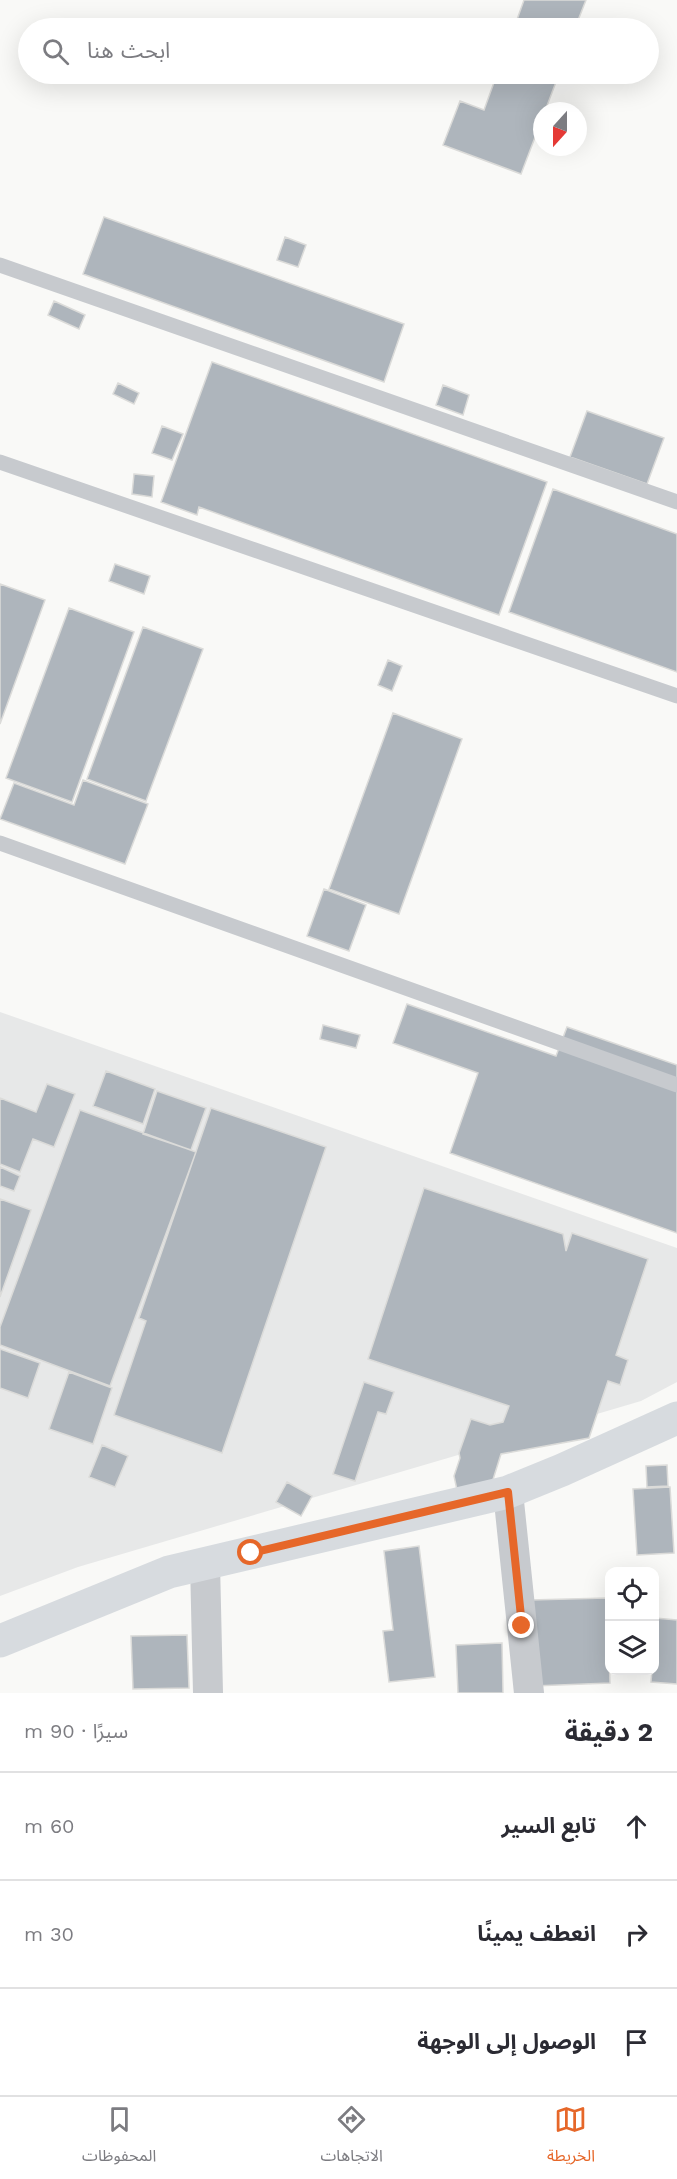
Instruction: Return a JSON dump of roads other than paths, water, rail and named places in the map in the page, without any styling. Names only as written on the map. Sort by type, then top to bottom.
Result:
[{"type":"street","points":[[0,1641],[169,1572],[508,1492],[591,1458],[677,1418]]},
{"type":"street","points":[[508,1492],[529,1693]]},
{"type":"street","points":[[205,1563],[208,1693]]},
{"type":"lane","points":[[0,265],[677,502]]},
{"type":"lane","points":[[0,462],[677,696]]},
{"type":"lane","points":[[0,843],[677,1085]]}]
